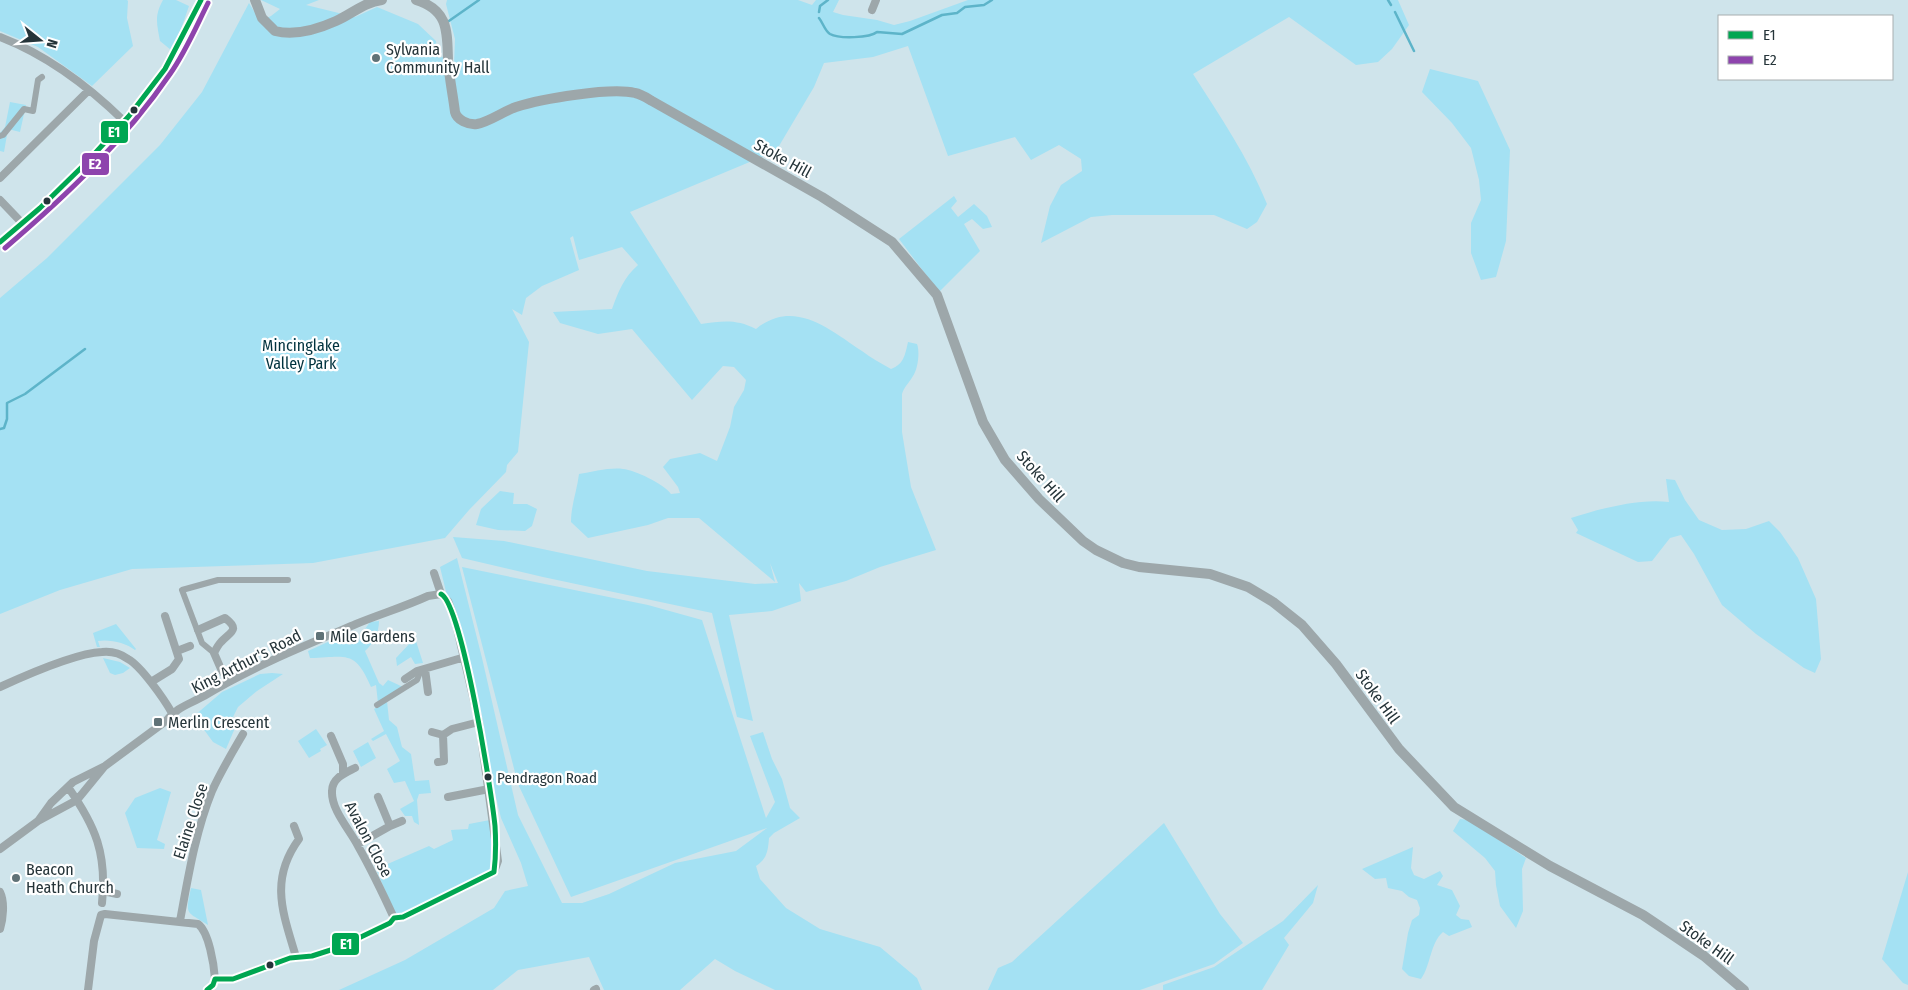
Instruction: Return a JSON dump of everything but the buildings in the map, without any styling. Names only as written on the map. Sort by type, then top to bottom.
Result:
[{"type":"street","points":[[0,242],[87,162],[124,121],[165,69],[201,0]]},
{"type":"street","points":[[255,0],[262,18],[274,31],[294,34],[336,21],[368,2],[382,0]]},
{"type":"street","name":"Stoke Hill","points":[[416,0],[429,2],[438,11],[444,24],[455,112],[462,120],[477,124],[516,107],[573,95],[616,92],[634,93],[652,101],[822,197],[892,242],[937,295],[983,422],[1005,460],[1039,499],[1070,529],[1096,550],[1124,563],[1139,567],[1210,574],[1248,586],[1273,602],[1302,624],[1336,664],[1399,749],[1454,807],[1550,866],[1643,915],[1704,956],[1744,990]]},
{"type":"street","points":[[872,10],[876,0]]},
{"type":"street","points":[[0,38],[32,52],[59,67],[107,104],[124,121]]},
{"type":"street","points":[[0,136],[3,135],[21,111],[24,109],[33,110],[38,80],[42,77]]},
{"type":"street","points":[[0,178],[88,91]]},
{"type":"street","points":[[0,200],[22,223]]},
{"type":"street","points":[[214,979],[233,979],[290,958],[312,956],[340,947],[390,923],[394,918],[403,917],[494,872],[497,867],[489,789],[479,722],[465,656],[448,601],[441,594],[434,572]]},
{"type":"street","points":[[229,681],[220,669],[214,653],[202,643],[182,590],[218,580],[288,580]]},
{"type":"street","name":"King Arthur's Road","points":[[0,849],[38,821],[77,800],[105,766],[166,721],[172,712],[189,705],[229,681],[294,650],[428,596],[441,594]]},
{"type":"street","points":[[151,682],[172,669],[178,662],[177,651],[165,616]]},
{"type":"street","points":[[198,630],[225,618],[232,623],[231,635],[222,641],[214,653]]},
{"type":"street","points":[[177,651],[190,646]]},
{"type":"street","points":[[0,687],[86,654],[104,651],[130,659],[151,682],[172,712]]},
{"type":"street","points":[[405,679],[423,670],[465,656]]},
{"type":"street","points":[[423,670],[428,692]]},
{"type":"street","points":[[377,706],[417,680],[423,670]]},
{"type":"street","points":[[432,732],[443,735],[452,729],[479,722]]},
{"type":"street","name":"Elaine Close","points":[[180,921],[193,851],[206,809],[221,772],[243,734]]},
{"type":"street","points":[[438,762],[444,760],[443,735]]},
{"type":"street","points":[[331,736],[343,764],[343,773],[355,768]]},
{"type":"street","name":"King Arthur's Road","points":[[38,821],[51,803],[68,787],[90,772],[105,766]]},
{"type":"street","name":"Avalon Close","points":[[343,773],[335,781],[332,789],[333,800],[358,844],[394,918]]},
{"type":"street","points":[[68,787],[92,825],[97,841],[103,862],[102,903]]},
{"type":"street","points":[[448,797],[489,789]]},
{"type":"street","points":[[378,797],[390,826]]},
{"type":"street","points":[[358,844],[402,821]]},
{"type":"street","points":[[294,826],[299,839],[287,858],[284,869],[281,905],[296,957]]},
{"type":"street","points":[[103,891],[118,894]]},
{"type":"street","points":[[0,892],[2,895],[3,911],[0,929]]},
{"type":"street","points":[[88,990],[94,941],[100,914],[198,924],[203,928],[206,935],[214,979],[213,985],[206,990]]},
{"type":"green space","points":[[0,0],[127,0],[127,18],[133,46],[92,86],[38,47],[0,31]]},
{"type":"green space","points":[[163,0],[176,0],[189,6],[180,32],[171,50],[160,41],[158,30],[157,16]]},
{"type":"green space","name":"Mincinglake Valley Park","points":[[261,0],[319,0],[306,5],[355,17],[377,7],[418,24],[436,41],[438,58],[443,57],[452,117],[455,39],[446,4],[447,0],[798,0],[812,5],[816,0],[839,0],[833,12],[894,25],[968,0],[1398,0],[1409,25],[1392,49],[1378,62],[1356,65],[1289,17],[1193,74],[1242,153],[1267,204],[1257,222],[1247,229],[1214,215],[1112,215],[1091,217],[1041,243],[1050,206],[1061,185],[1082,171],[1081,159],[1059,145],[1031,160],[1015,137],[948,156],[908,46],[873,57],[824,63],[814,87],[776,151],[630,212],[701,324],[729,322],[756,329],[770,320],[784,316],[811,320],[824,326],[891,369],[901,362],[908,342],[917,344],[918,347],[916,369],[902,394],[902,432],[911,487],[936,550],[880,567],[846,581],[806,592],[799,583],[801,601],[772,611],[729,615],[753,721],[737,717],[712,613],[462,558],[453,537],[504,541],[647,571],[755,584],[778,583],[770,563],[775,582],[699,518],[668,518],[648,525],[588,538],[571,522],[579,474],[613,469],[628,470],[656,482],[671,494],[680,493],[678,487],[663,467],[670,459],[700,453],[717,461],[730,427],[734,407],[744,390],[746,380],[734,367],[723,366],[692,400],[632,329],[598,334],[560,323],[553,312],[612,309],[622,285],[638,265],[622,247],[579,260],[573,236],[570,238],[579,270],[542,286],[526,298],[522,315],[512,309],[529,342],[518,452],[507,465],[506,472],[445,538],[313,563],[132,569],[60,590],[0,614],[0,298],[47,258],[160,145],[202,92],[249,3],[260,21],[280,9]]},
{"type":"green space","points":[[1430,69],[1478,81],[1510,150],[1506,241],[1496,277],[1481,280],[1471,253],[1471,223],[1481,200],[1479,180],[1471,148],[1452,123],[1422,92]]},
{"type":"green space","points":[[10,102],[26,105],[20,132],[8,129],[4,152],[0,151],[0,133],[5,127]]},
{"type":"green space","points":[[954,196],[957,201],[951,208],[958,217],[974,204],[987,216],[992,227],[983,229],[972,219],[964,224],[980,251],[939,292],[899,239]]},
{"type":"green space","points":[[1666,479],[1675,480],[1685,500],[1699,520],[1722,530],[1746,529],[1769,521],[1780,532],[1798,558],[1816,599],[1821,659],[1815,673],[1804,668],[1756,634],[1722,605],[1694,554],[1681,535],[1670,538],[1652,561],[1638,562],[1576,533],[1578,530],[1571,518],[1632,503],[1669,502]]},
{"type":"green space","points":[[500,491],[514,493],[513,504],[527,504],[537,509],[532,526],[525,531],[498,530],[476,525],[481,509]]},
{"type":"green space","points":[[457,558],[518,815],[562,903],[582,903],[609,894],[675,863],[736,851],[767,828],[571,897],[518,784],[462,567],[648,605],[702,620],[766,818],[775,802],[750,736],[763,732],[772,759],[782,779],[790,808],[800,818],[769,838],[766,854],[763,860],[756,866],[760,879],[786,908],[820,929],[880,947],[917,978],[922,990],[775,990],[715,959],[680,990],[604,990],[589,957],[518,970],[493,990],[339,990],[405,960],[494,908],[505,891],[528,886],[521,863],[501,818],[440,567]]},
{"type":"green space","points":[[379,621],[375,638],[365,651],[379,683],[383,686],[388,680],[403,687],[378,703],[376,685],[371,687],[360,666],[354,661],[341,657],[310,658],[308,651],[341,636],[350,645],[364,638],[365,629],[370,622]]},
{"type":"green space","points":[[116,624],[135,650],[113,641],[98,641],[100,647],[97,647],[93,633]]},
{"type":"green space","points":[[413,640],[416,641],[423,663],[415,664],[411,657],[397,666],[396,658]]},
{"type":"green space","points":[[103,658],[120,662],[130,668],[123,673],[115,675],[110,673]]},
{"type":"green space","points":[[260,674],[283,674],[257,691],[238,707],[229,725],[235,728],[226,749],[213,742],[194,716],[222,692]]},
{"type":"green space","points":[[387,701],[389,720],[397,727],[402,747],[411,754],[415,781],[429,780],[431,793],[419,794],[417,800],[419,825],[414,822],[412,816],[405,816],[400,809],[414,801],[405,781],[394,783],[387,769],[400,761],[386,734],[373,741],[371,739],[384,731],[374,709]]},
{"type":"green space","points":[[316,729],[327,745],[309,758],[298,741]]},
{"type":"green space","points":[[368,742],[376,758],[361,767],[353,751]]},
{"type":"green space","points":[[160,788],[171,792],[157,840],[165,844],[164,849],[137,848],[125,813],[135,798]]},
{"type":"green space","points":[[1460,819],[1469,820],[1526,858],[1522,869],[1523,911],[1516,928],[1500,906],[1495,871],[1485,858],[1453,831]]},
{"type":"green space","points":[[490,820],[495,869],[396,916],[376,869],[429,846],[434,849],[453,840],[451,830],[468,829],[469,824]]},
{"type":"green space","points":[[1164,823],[1220,914],[1243,943],[1214,964],[1140,990],[988,990],[998,968],[1012,962]]},
{"type":"green space","points":[[1413,847],[1411,868],[1414,875],[1424,879],[1440,871],[1443,876],[1437,885],[1452,890],[1460,906],[1456,915],[1461,919],[1469,920],[1472,927],[1449,936],[1443,932],[1435,942],[1421,979],[1409,976],[1402,969],[1412,920],[1419,915],[1420,908],[1417,900],[1409,897],[1402,891],[1388,888],[1386,878],[1375,879],[1362,869]]},
{"type":"green space","points":[[1908,872],[1908,985],[1903,983],[1882,959]]},
{"type":"green space","points":[[1318,885],[1313,903],[1284,938],[1289,945],[1262,990],[1163,990],[1163,985],[1214,967],[1283,921]]},
{"type":"green space","points":[[191,888],[201,890],[208,925],[189,912],[188,904]]},
{"type":"waterway","points":[[446,23],[479,0]]},
{"type":"waterway","points":[[819,12],[820,6],[828,0]]},
{"type":"waterway","points":[[819,18],[827,31],[834,36],[861,37],[877,32],[902,34],[942,15],[957,13],[965,7],[984,5],[992,0]]},
{"type":"waterway","points":[[1388,0],[1391,5]]},
{"type":"waterway","points":[[1395,12],[1414,51]]},
{"type":"waterway","points":[[0,429],[4,428],[7,419],[7,403],[25,394],[85,349]]},
{"type":"transit line","name":"E1","points":[[0,242],[40,208],[87,162],[129,116],[165,69],[201,0]]},
{"type":"transit line","name":"E2","points":[[5,248],[94,166],[134,122],[175,66],[208,3]]},
{"type":"transit line","name":"E1","points":[[207,990],[213,985],[215,979],[233,979],[290,958],[312,956],[340,947],[390,923],[394,918],[403,917],[494,872],[495,826],[475,702],[458,630],[449,606],[441,594]]},
{"type":"place","name":"Sylvania Community Hall","points":[[376,58]]},
{"type":"place","name":"Mile Gardens","points":[[320,636]]},
{"type":"place","name":"Merlin Crescent","points":[[158,722]]},
{"type":"place","name":"Pendragon Road","points":[[488,777]]},
{"type":"place","name":"Beacon Heath Church","points":[[16,878]]}]
